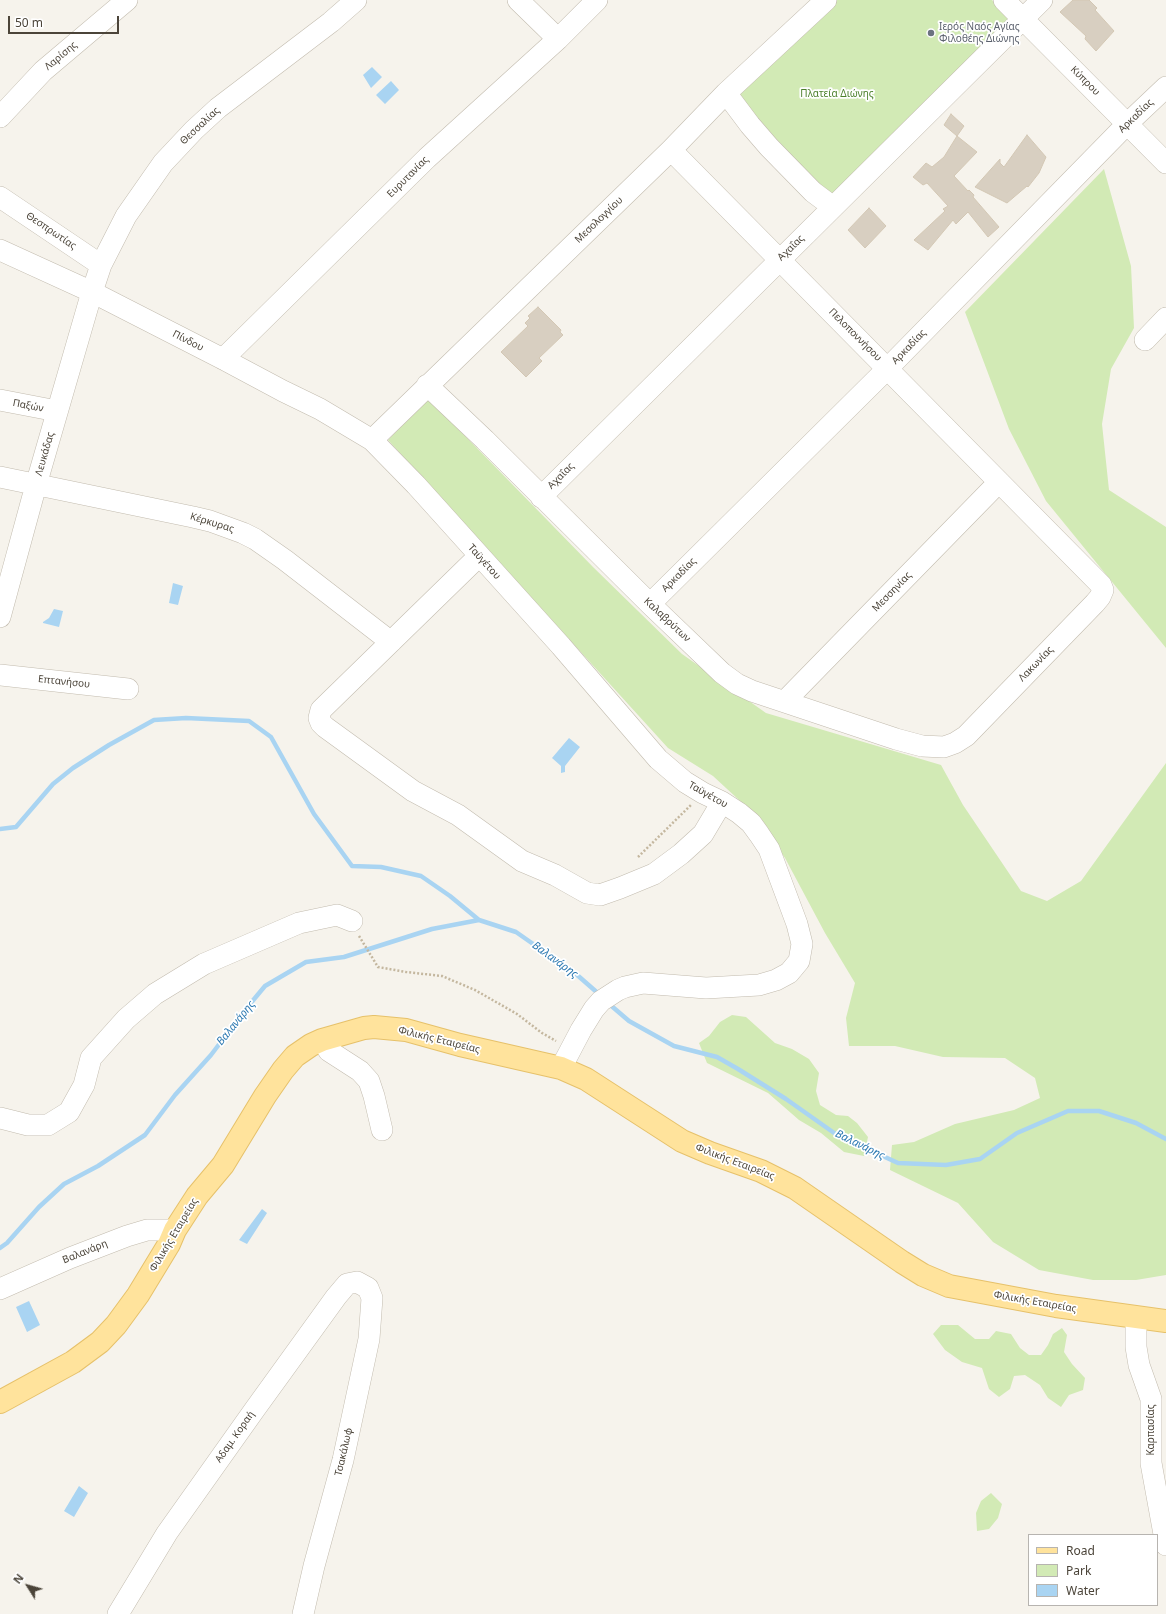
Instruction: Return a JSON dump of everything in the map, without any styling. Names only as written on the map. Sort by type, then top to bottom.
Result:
[{"type":"main road","name":"Φιλικής Εταιρείας","points":[[0,1402],[73,1362],[100,1342],[116,1325],[138,1295],[169,1244],[174,1230],[197,1196],[223,1165],[265,1096],[286,1067],[299,1053],[311,1045],[322,1040],[364,1028],[397,1028],[460,1046],[566,1059],[586,1079],[682,1141],[710,1154],[761,1171],[795,1188],[902,1262],[939,1282],[960,1288],[1063,1307],[1166,1321]]},
{"type":"street","name":"Λαρίσης","points":[[0,117],[43,71],[127,0]]},
{"type":"street","name":"Θεσσαλίας","points":[[92,292],[101,265],[115,236],[137,199],[163,163],[185,139],[218,108],[331,22],[356,0]]},
{"type":"street","points":[[518,0],[558,39]]},
{"type":"street","name":"Ευρυτανίας","points":[[223,359],[427,158],[558,39],[597,0]]},
{"type":"street","name":"Μεσολογγίου","points":[[372,440],[671,150],[726,94],[826,0]]},
{"type":"street","name":"Κύπρου","points":[[1004,0],[1128,123],[1166,163]]},
{"type":"street","name":"Αχαΐας","points":[[541,497],[779,259],[1022,18],[1042,0]]},
{"type":"street","name":"Αρκαδίας","points":[[650,604],[888,368],[1128,123],[1166,87]]},
{"type":"street","points":[[726,94],[769,147],[813,192],[833,207]]},
{"type":"street","name":"Πελοποννήσου","points":[[671,150],[1099,581],[1103,590]]},
{"type":"street","name":"Θεσπρωτίας","points":[[0,197],[101,265]]},
{"type":"street","name":"Πίνδου","points":[[0,250],[92,292],[320,409],[372,440]]},
{"type":"street","name":"Λευκάδας","points":[[0,617],[36,485],[92,292]]},
{"type":"street","points":[[1145,340],[1166,318]]},
{"type":"street","name":"Καλαβρύτων","points":[[427,385],[650,604],[722,673],[737,684],[752,691],[896,739],[922,746],[944,747],[955,743],[966,736]]},
{"type":"street","name":"Παξών","points":[[0,400],[57,412]]},
{"type":"street","name":"Ταϋγέτου","points":[[372,440],[416,485],[561,646],[658,759],[685,782],[722,802],[751,823],[769,849],[797,924],[802,944],[799,961],[788,973],[776,980],[759,985],[706,988],[643,983],[626,987],[610,994],[594,1009],[566,1059]]},
{"type":"street","name":"Κέρκυρας","points":[[0,477],[193,517],[210,521],[242,533],[255,539],[285,560],[391,642]]},
{"type":"street","name":"Μεσσηνίας","points":[[785,701],[999,482]]},
{"type":"street","points":[[479,556],[322,710],[319,718],[321,723],[345,743],[413,791],[458,815],[522,861],[587,893],[600,895],[654,874],[681,854],[702,834],[722,802]]},
{"type":"street","name":"Λακωνίας","points":[[966,736],[1095,603],[1103,590]]},
{"type":"street","name":"Επτανήσου","points":[[0,675],[128,689]]},
{"type":"street","points":[[0,1118],[28,1126],[48,1125],[69,1112],[84,1085],[91,1058],[126,1019],[155,994],[204,964],[299,923],[337,916],[352,921]]},
{"type":"street","points":[[322,1040],[329,1051],[360,1071],[369,1081],[382,1130]]},
{"type":"street","name":"Βαλανάρη","points":[[0,1289],[70,1258],[131,1234],[147,1230],[174,1230]]},
{"type":"street","name":"Αδαμ. Κοραή","points":[[118,1614],[167,1533],[336,1298],[347,1284],[352,1282],[360,1283],[368,1288]]},
{"type":"street","name":"Τσακάλωφ","points":[[303,1614],[314,1566],[343,1460],[369,1339],[372,1298],[368,1288]]},
{"type":"street","name":"Καρπασίας","points":[[1136,1317],[1136,1347],[1139,1364],[1151,1399],[1151,1463],[1166,1544]]},
{"type":"path","points":[[638,857],[703,793]]},
{"type":"path","points":[[352,921],[378,967],[442,976],[475,990],[517,1014],[542,1033],[566,1059]]},
{"type":"green space","name":"Πλατεία Διώνης","points":[[837,0],[992,0],[1010,18],[830,197],[731,100]]},
{"type":"green space","points":[[1104,169],[1131,266],[1134,328],[1111,369],[1102,424],[1109,490],[1166,527],[1166,648],[1046,501],[1009,429],[965,312]]},
{"type":"green space","points":[[428,398],[593,567],[682,654],[766,713],[941,765],[963,805],[1021,891],[1047,901],[1081,881],[1166,763],[1166,1275],[1136,1280],[1093,1280],[1039,1270],[993,1242],[958,1203],[890,1170],[892,1145],[914,1142],[955,1124],[1014,1110],[1040,1098],[1035,1078],[1005,1058],[943,1057],[895,1046],[849,1046],[846,1018],[855,983],[825,933],[785,858],[752,812],[713,776],[668,748],[388,440]]},
{"type":"green space","points":[[732,1015],[746,1017],[775,1043],[792,1049],[809,1059],[819,1073],[816,1091],[820,1105],[836,1115],[848,1116],[857,1123],[868,1137],[864,1156],[844,1152],[821,1133],[799,1120],[768,1093],[707,1063],[699,1043],[709,1036],[720,1022]]},
{"type":"green space","points":[[941,1325],[958,1325],[975,1339],[989,1339],[996,1331],[1011,1334],[1020,1348],[1029,1355],[1041,1355],[1053,1334],[1062,1328],[1067,1335],[1064,1352],[1072,1364],[1085,1378],[1083,1390],[1069,1395],[1061,1407],[1048,1398],[1040,1385],[1025,1375],[1014,1376],[1010,1389],[999,1397],[989,1389],[982,1368],[962,1362],[945,1350],[933,1334]]},
{"type":"green space","points":[[991,1493],[1002,1504],[998,1518],[989,1529],[977,1531],[976,1513],[981,1501]]},
{"type":"water","points":[[372,67],[382,77],[371,88],[363,75]]},
{"type":"water","points":[[391,81],[399,90],[385,104],[376,95]]},
{"type":"water","points":[[173,583],[183,586],[178,605],[169,603]]},
{"type":"water","points":[[54,609],[63,611],[59,627],[43,623],[49,618]]},
{"type":"water","points":[[569,738],[580,747],[565,766],[565,772],[561,773],[561,766],[552,758]]},
{"type":"water","points":[[262,1209],[267,1213],[247,1244],[239,1240]]},
{"type":"water","points":[[29,1301],[40,1325],[27,1332],[16,1307]]},
{"type":"water","points":[[79,1486],[88,1493],[74,1517],[64,1511]]},
{"type":"building","points":[[1073,0],[1089,0],[1097,8],[1095,10],[1114,31],[1096,51],[1085,39],[1086,36],[1060,12]]},
{"type":"building","points":[[951,114],[964,126],[957,136],[944,125]]},
{"type":"building","points":[[1027,135],[1046,157],[1039,173],[1028,187],[1027,186],[1007,203],[975,187],[1000,159],[1000,163],[1004,167]]},
{"type":"building","points":[[957,136],[977,152],[954,176],[968,191],[969,190],[974,195],[973,197],[999,227],[988,237],[968,212],[956,224],[953,220],[928,250],[914,240],[945,211],[943,209],[948,206],[927,183],[923,185],[913,177],[926,163],[932,167],[944,157]]},
{"type":"building","points":[[869,208],[886,226],[865,248],[848,230]]},
{"type":"building","points":[[538,307],[561,330],[560,332],[563,335],[539,358],[542,361],[526,377],[501,352],[528,326],[525,323],[530,318],[528,316]]},
{"type":"waterway","points":[[0,829],[16,827],[53,784],[73,768],[109,745],[154,720],[186,718],[249,721],[271,737],[314,814],[352,866],[381,867],[421,876],[450,896],[479,920]]},
{"type":"waterway","name":"Βαλανάρης","points":[[0,1248],[7,1243],[39,1207],[64,1184],[98,1166],[145,1135],[175,1095],[211,1055],[265,986],[306,962],[344,957],[432,929],[479,920],[516,932],[576,974],[600,995]]},
{"type":"waterway","name":"Βαλανάρης","points":[[608,1003],[629,1021],[674,1046],[717,1057],[786,1099],[837,1135],[898,1163],[946,1165],[980,1159],[1017,1133],[1068,1111],[1099,1111],[1136,1123],[1166,1139]]},
{"type":"place","name":"Ιερός Ναός Αγίας Φιλοθέης Διώνης","points":[[931,33]]}]
